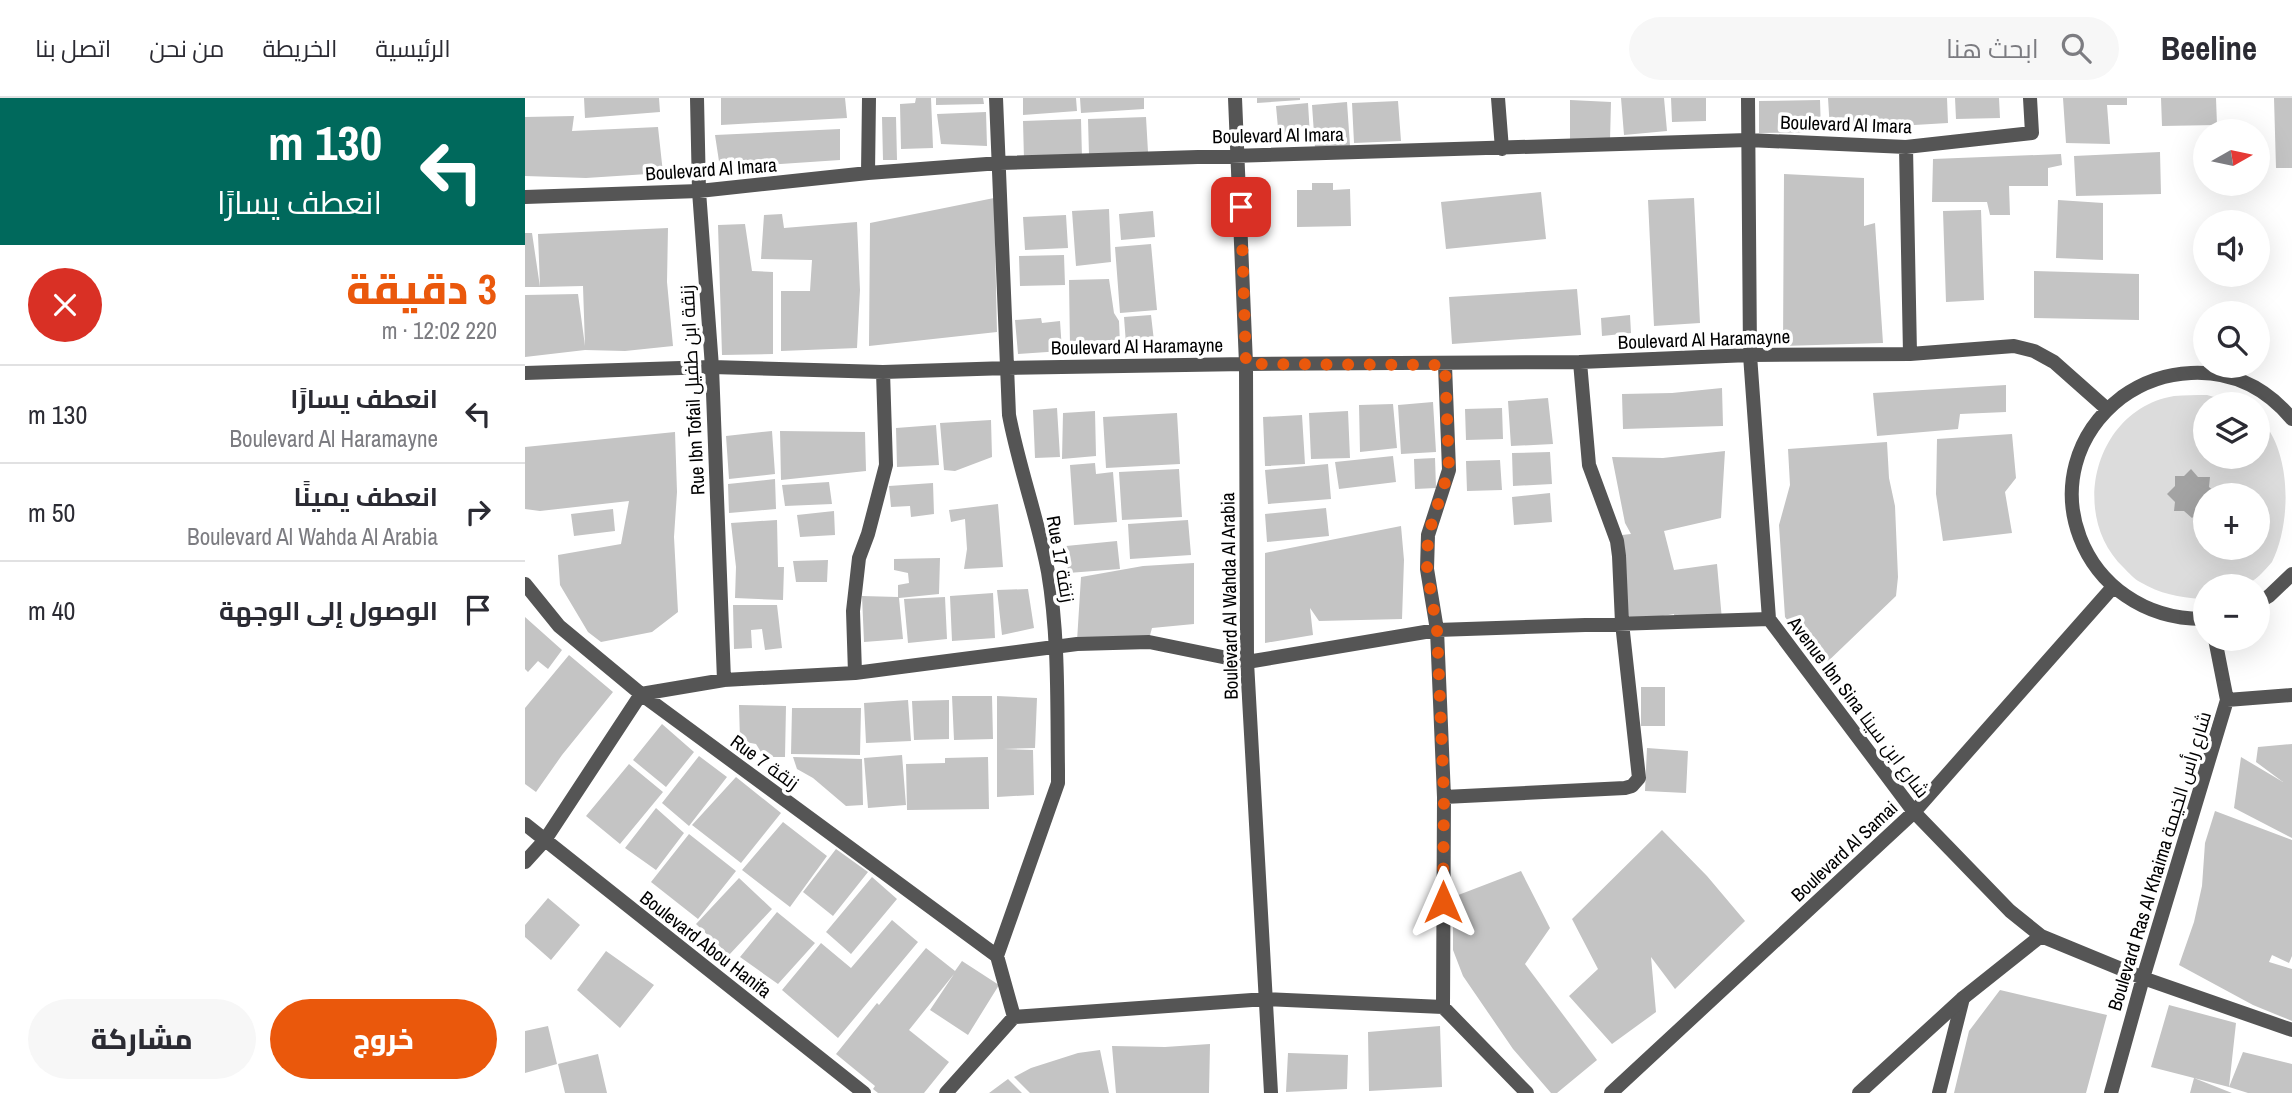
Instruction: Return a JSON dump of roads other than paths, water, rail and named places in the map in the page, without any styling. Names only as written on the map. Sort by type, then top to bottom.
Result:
[{"type":"street","name":"Rue Ibn Tofail زنقة ابن طفيل","points":[[697,98],[699,191],[712,367],[724,680]]},
{"type":"street","points":[[867,173],[869,98]]},
{"type":"street","name":"Rue 17 زنقة","points":[[996,98],[1009,415],[1048,573],[1055,647],[1058,783],[997,956]]},
{"type":"street","name":"Boulevard Al Wahda Al Arabia","points":[[1235,98],[1246,364],[1247,662],[1271,1093]]},
{"type":"street","points":[[1498,98],[1502,149]]},
{"type":"street","name":"Avenue Ibn Sina شارع ابن سينا","points":[[1748,98],[1750,355],[1769,619],[1914,812],[2010,911],[2041,936],[2143,978],[2292,1030]]},
{"type":"street","name":"Boulevard Al Imara","points":[[525,197],[699,191],[867,173],[1000,163],[1748,140],[1906,147],[2032,133],[2030,98]]},
{"type":"street","points":[[1906,147],[1910,354]]},
{"type":"street","name":"Boulevard Al Haramayne","points":[[525,373],[712,367],[884,372],[1246,364],[1445,365],[1750,355],[1910,354],[2014,346],[2034,351],[2054,362],[2107,409]]},
{"type":"street","points":[[1444,797],[1625,789],[1632,786],[1640,773],[1622,623],[1616,541],[1589,465],[1580,362]]},
{"type":"street","points":[[1443,1007],[1444,797],[1437,630],[1427,569],[1428,535],[1449,470],[1445,365]]},
{"type":"street","points":[[855,673],[853,611],[859,558],[886,465],[884,372]]},
{"type":"street","points":[[2193,620],[2159,614],[2134,603],[2113,587],[2094,566],[2081,541],[2074,513],[2073,485],[2078,457],[2090,431],[2107,409],[2137,386],[2172,373],[2209,372],[2245,381],[2276,400],[2292,419]]},
{"type":"street","points":[[2270,595],[2292,574]]},
{"type":"street","name":"Rue 7 زنقة","points":[[525,583],[559,626],[641,694],[997,956]]},
{"type":"street","name":"Boulevard Al Samai","points":[[1611,1093],[1914,812],[2113,587]]},
{"type":"street","points":[[525,862],[545,840],[641,694],[724,680],[855,673],[1055,647],[1149,642],[1247,662],[1437,630],[1769,619]]},
{"type":"street","name":"Boulevard Ras Al Khaima شارع رأس الخيمة","points":[[2111,1093],[2227,700],[2217,651]]},
{"type":"street","points":[[2227,700],[2292,695]]},
{"type":"street","name":"Boulevard Abou Hanifa","points":[[525,824],[864,1093]]},
{"type":"street","points":[[1859,1093],[1963,998],[2041,936]]},
{"type":"street","points":[[997,956],[1014,1017]]},
{"type":"street","points":[[1939,1093],[1963,998]]},
{"type":"street","points":[[946,1093],[1014,1017],[1266,999],[1443,1007],[1527,1093]]}]
